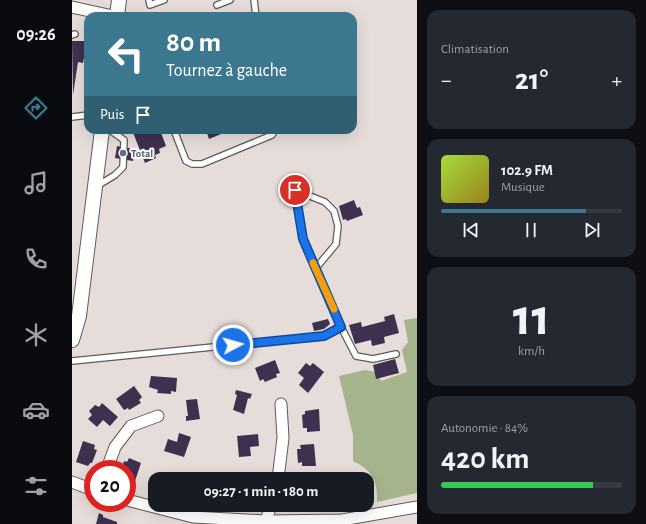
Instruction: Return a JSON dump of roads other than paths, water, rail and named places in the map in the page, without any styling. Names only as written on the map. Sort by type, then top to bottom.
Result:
[{"type":"street","points":[[118,12],[119,0]]},
{"type":"street","points":[[72,7],[95,12]]},
{"type":"street","points":[[72,340],[79,316],[102,134]]},
{"type":"street","points":[[279,472],[283,438],[281,404]]},
{"type":"street","points":[[110,460],[115,446],[131,426],[158,416]]},
{"type":"street","points":[[72,482],[84,487]]},
{"type":"street","points":[[136,503],[192,520],[342,522],[417,507]]},
{"type":"street","points":[[266,521],[269,512]]},
{"type":"lane","points":[[149,0],[150,5],[164,0]]},
{"type":"lane","points":[[217,5],[230,0]]},
{"type":"lane","points":[[254,0],[256,12]]},
{"type":"lane","points":[[72,117],[84,116]]},
{"type":"lane","points":[[95,188],[115,175],[123,167],[124,140],[116,134]]},
{"type":"lane","points":[[176,134],[186,161],[192,164],[202,164],[273,134]]},
{"type":"lane","points":[[293,178],[303,239],[341,327],[356,356],[373,359],[396,354]]},
{"type":"lane","points":[[295,190],[325,202],[334,211],[338,226],[336,244],[316,268]]},
{"type":"lane","points":[[72,361],[324,336],[341,327]]},
{"type":"place","name":"Total","points":[[123,153]]}]
